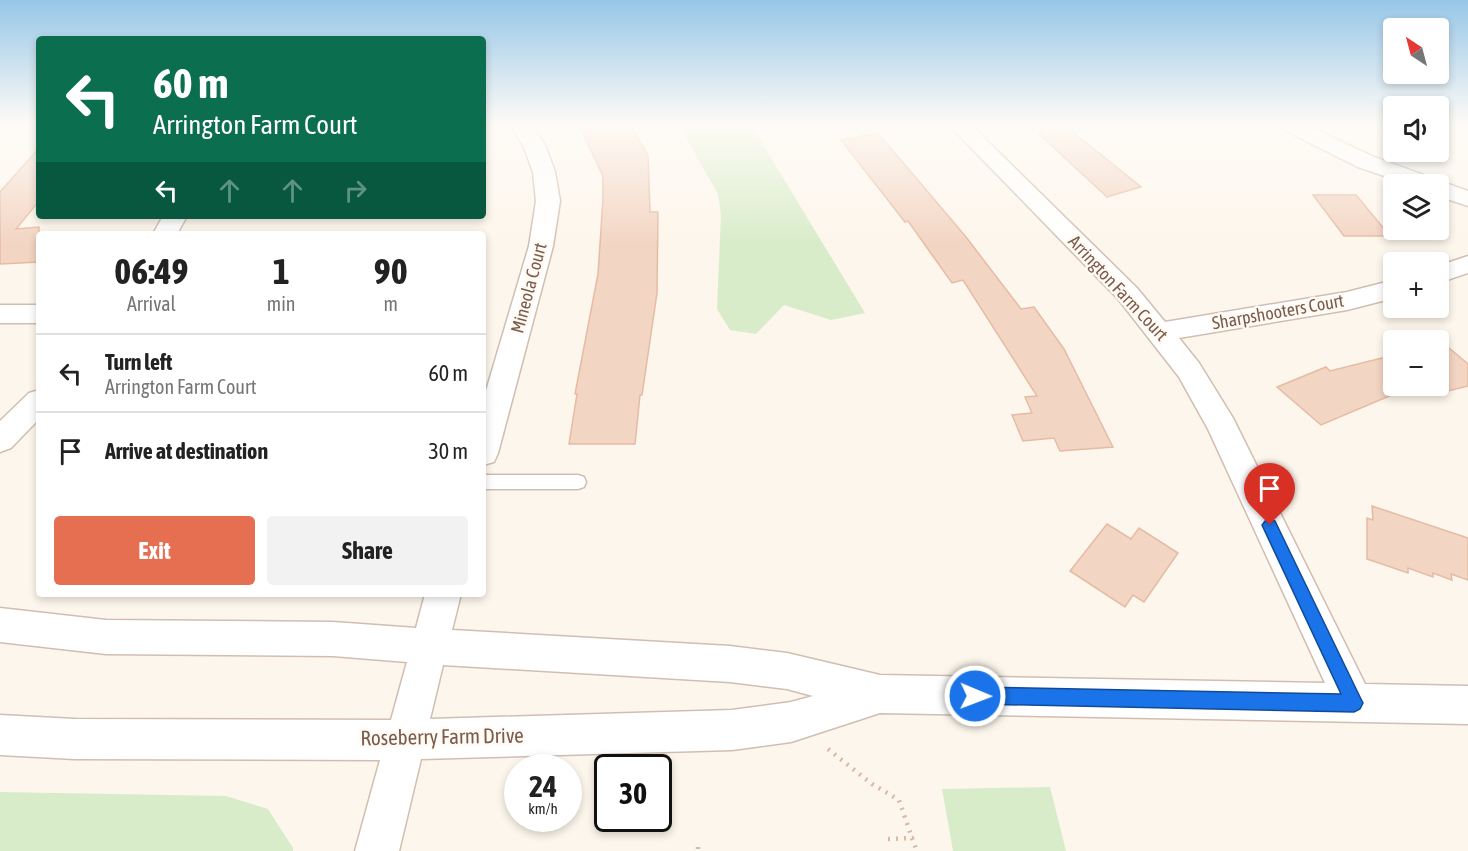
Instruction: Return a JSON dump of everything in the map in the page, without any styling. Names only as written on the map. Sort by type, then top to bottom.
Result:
[{"type":"street","name":"Mineola Court","points":[[486,442],[541,246],[548,201],[541,165]]},
{"type":"street","name":"Arrington Farm Court","points":[[999,165],[1128,294],[1189,370],[1222,426],[1354,703]]},
{"type":"street","points":[[1374,165],[1400,174]]},
{"type":"street","points":[[1449,192],[1468,199]]},
{"type":"street","points":[[1449,270],[1468,264]]},
{"type":"street","name":"Sharpshooters Court","points":[[1161,333],[1347,301],[1383,292]]},
{"type":"street","points":[[0,314],[36,314]]},
{"type":"street","points":[[0,440],[36,404]]},
{"type":"street","points":[[377,851],[442,597]]},
{"type":"street","name":"Roseberry Farm Drive","points":[[0,625],[106,637],[333,639],[530,654],[730,664],[786,671],[880,694],[1468,705]]},
{"type":"street","name":"Roseberry Farm Drive","points":[[0,735],[75,739],[405,740],[732,730],[790,722],[880,694]]},
{"type":"lane","points":[[486,482],[578,482]]},
{"type":"path","points":[[790,722],[872,784],[899,800],[917,851]]},
{"type":"path","points":[[888,839],[912,838]]},
{"type":"green space","points":[[701,165],[775,165],[865,313],[831,320],[784,305],[756,334],[730,330],[717,309],[721,215],[718,194]]},
{"type":"green space","points":[[1050,787],[1066,851],[953,851],[942,789]]},
{"type":"green space","points":[[0,792],[226,796],[268,809],[293,851],[0,851]]},
{"type":"building","points":[[24,165],[36,165],[36,205],[16,229],[39,227],[39,231],[36,231],[36,262],[0,264],[0,192]]},
{"type":"building","points":[[598,165],[648,165],[650,212],[658,212],[657,293],[642,395],[640,395],[635,444],[569,444],[577,394],[575,394],[598,274],[603,176]]},
{"type":"building","points":[[860,165],[905,165],[966,237],[1021,309],[1034,307],[1064,349],[1113,447],[1060,451],[1054,438],[1023,441],[1012,415],[1032,413],[1025,397],[1037,396],[963,280],[952,283],[908,221],[905,222]]},
{"type":"building","points":[[1072,165],[1113,165],[1141,187],[1107,197]]},
{"type":"building","points":[[1313,195],[1356,195],[1383,228],[1383,236],[1344,236]]},
{"type":"building","points":[[1449,348],[1468,364],[1468,386],[1449,391]]},
{"type":"building","points":[[1383,358],[1383,396],[1389,396],[1321,425],[1277,387],[1326,367],[1330,371]]},
{"type":"building","points":[[1372,506],[1468,538],[1468,580],[1451,574],[1452,580],[1433,573],[1433,577],[1408,568],[1408,573],[1367,559],[1367,518],[1373,520]]},
{"type":"building","points":[[1107,524],[1131,539],[1139,528],[1178,553],[1144,602],[1133,595],[1125,607],[1070,571]]},
{"type":"route","points":[[975,696],[1354,703],[1270,525]]}]
